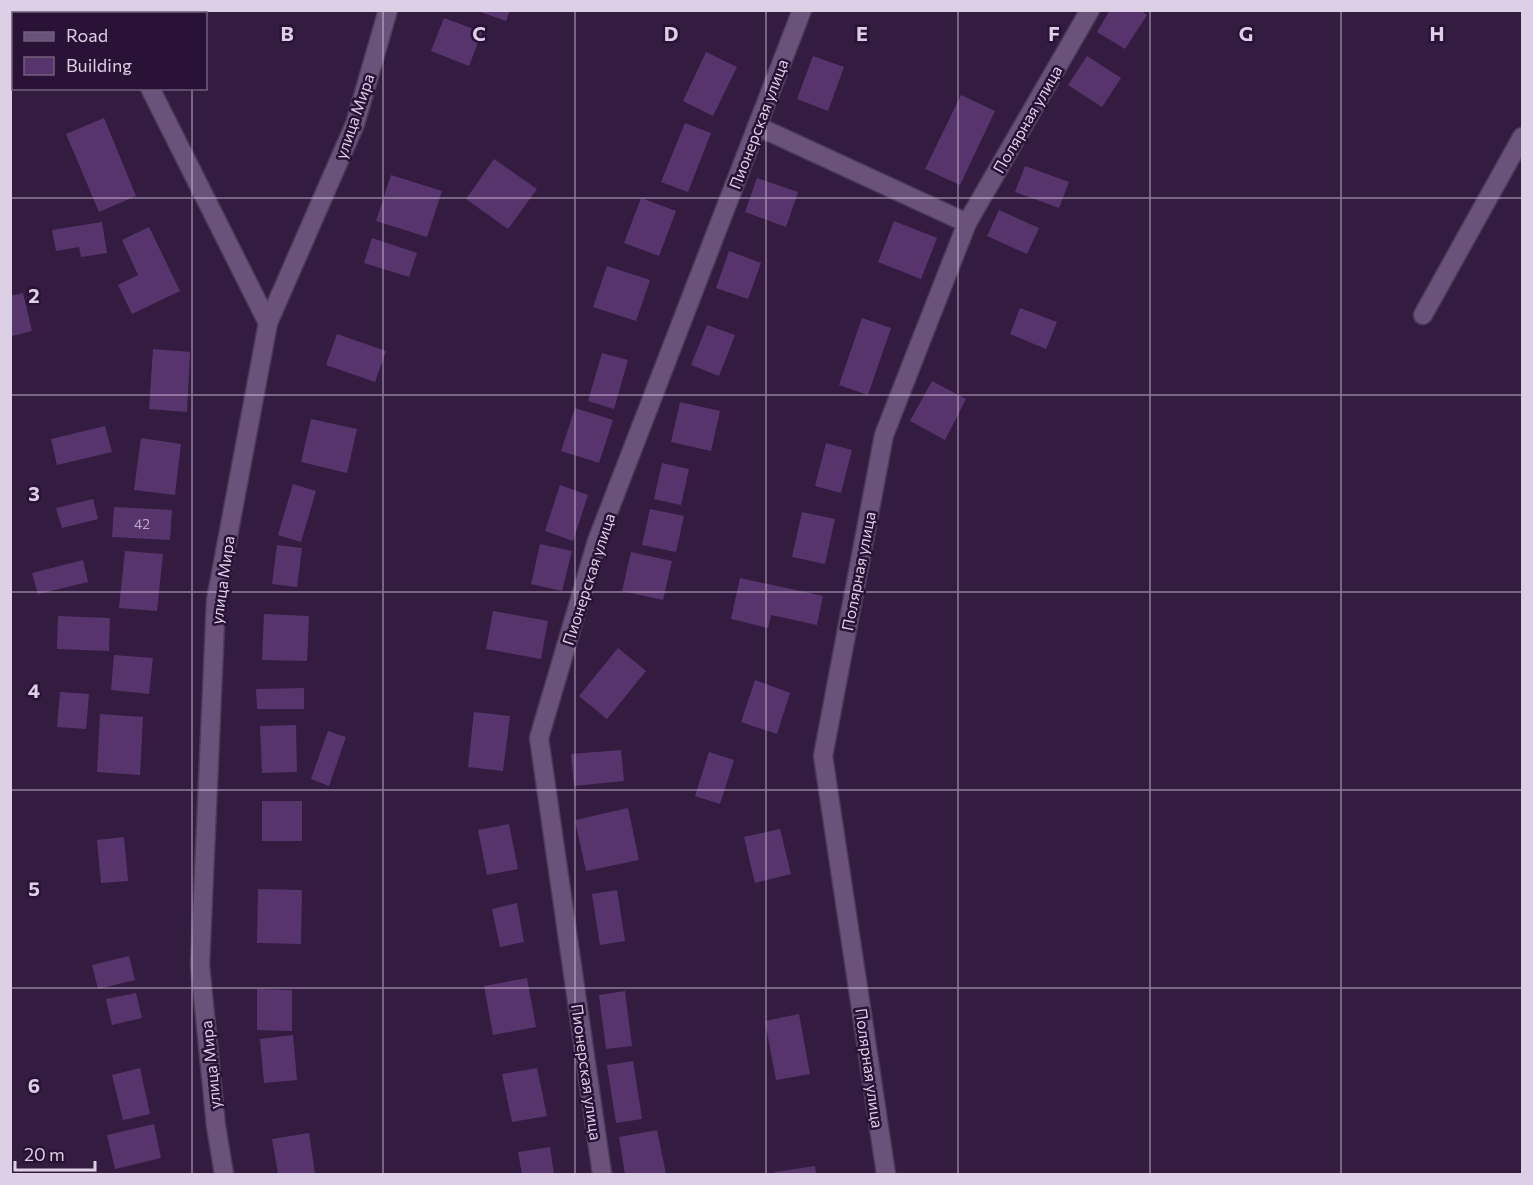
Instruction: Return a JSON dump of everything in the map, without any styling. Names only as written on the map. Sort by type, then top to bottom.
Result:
[{"type":"street","name":"улица Мира","points":[[224,1174],[216,1126],[200,965],[216,600],[268,323],[355,124],[388,10]]},
{"type":"street","name":"Пионерская улица","points":[[602,1174],[539,738],[597,541],[802,10]]},
{"type":"street","name":"Полярная улица","points":[[886,1174],[823,756],[884,435],[968,223],[1090,10]]},
{"type":"street","points":[[151,90],[268,323]]},
{"type":"street","points":[[757,126],[968,223]]},
{"type":"street","points":[[1423,315],[1522,137]]},
{"type":"building","points":[[14,10],[60,10],[56,12],[14,12]]},
{"type":"building","points":[[475,10],[510,10],[506,21]]},
{"type":"building","points":[[1110,10],[1140,10],[1147,15],[1125,49],[1097,32]]},
{"type":"building","points":[[444,18],[482,32],[469,66],[431,51]]},
{"type":"building","points":[[706,52],[737,67],[713,116],[683,101]]},
{"type":"building","points":[[813,56],[844,67],[828,111],[797,99]]},
{"type":"building","points":[[1087,56],[1121,78],[1102,107],[1068,85]]},
{"type":"building","points":[[961,95],[995,111],[960,185],[925,169]]},
{"type":"building","points":[[104,118],[136,196],[99,212],[66,134]]},
{"type":"building","points":[[685,123],[711,133],[688,192],[661,182]]},
{"type":"building","points":[[494,159],[537,189],[508,229],[466,199]]},
{"type":"building","points":[[1025,166],[1069,182],[1059,208],[1015,192]]},
{"type":"building","points":[[391,175],[442,191],[427,237],[376,221]]},
{"type":"building","points":[[757,178],[798,192],[786,227],[745,212]]},
{"type":"building","points":[[641,198],[676,211],[659,256],[624,243]]},
{"type":"building","points":[[999,210],[1039,228],[1027,254],[987,236]]},
{"type":"building","points":[[894,221],[937,238],[921,279],[878,262]]},
{"type":"building","points":[[102,222],[107,253],[81,257],[79,247],[56,251],[52,230]]},
{"type":"building","points":[[149,227],[180,291],[132,314],[118,285],[138,275],[122,240]]},
{"type":"building","points":[[372,238],[417,253],[409,277],[364,263]]},
{"type":"building","points":[[729,251],[761,263],[748,299],[716,288]]},
{"type":"building","points":[[607,266],[650,280],[636,321],[593,307]]},
{"type":"building","points":[[23,293],[32,331],[12,336],[10,296]]},
{"type":"building","points":[[1020,308],[1057,322],[1046,349],[1010,334]]},
{"type":"building","points":[[862,318],[891,328],[868,395],[839,385]]},
{"type":"building","points":[[707,325],[735,335],[719,376],[691,365]]},
{"type":"building","points":[[337,334],[386,351],[375,382],[326,365]]},
{"type":"building","points":[[153,349],[190,352],[187,412],[149,409]]},
{"type":"building","points":[[602,353],[628,360],[614,409],[588,401]]},
{"type":"building","points":[[932,381],[966,399],[945,440],[910,421]]},
{"type":"building","points":[[680,402],[720,411],[711,451],[671,442]]},
{"type":"building","points":[[575,408],[613,420],[599,463],[561,451]]},
{"type":"building","points":[[311,419],[357,429],[347,473],[301,462]]},
{"type":"building","points":[[105,426],[112,452],[57,465],[51,439]]},
{"type":"building","points":[[141,438],[181,444],[175,495],[134,490]]},
{"type":"building","points":[[826,443],[852,450],[841,493],[815,486]]},
{"type":"building","points":[[662,463],[689,469],[681,505],[654,499]]},
{"type":"building","points":[[293,484],[316,491],[301,542],[278,535]]},
{"type":"building","points":[[560,485],[588,495],[573,541],[545,531]]},
{"type":"building","points":[[93,499],[98,519],[62,528],[56,508]]},
{"type":"building","points":[[114,507],[172,510],[170,540],[112,537]]},
{"type":"building","points":[[650,509],[684,516],[676,552],[642,545]]},
{"type":"building","points":[[802,512],[835,519],[825,564],[792,557]]},
{"type":"building","points":[[540,544],[572,551],[562,591],[531,584]]},
{"type":"building","points":[[277,545],[302,548],[297,587],[272,584]]},
{"type":"building","points":[[125,551],[163,554],[157,611],[119,608]]},
{"type":"building","points":[[631,552],[672,561],[663,600],[622,591]]},
{"type":"building","points":[[83,560],[88,582],[38,594],[32,573]]},
{"type":"building","points":[[740,578],[823,596],[817,625],[771,615],[768,628],[731,619]]},
{"type":"building","points":[[493,611],[548,621],[541,659],[486,649]]},
{"type":"building","points":[[264,614],[309,616],[307,661],[262,660]]},
{"type":"building","points":[[58,616],[110,618],[109,651],[57,649]]},
{"type":"building","points":[[618,648],[646,671],[607,719],[579,696]]},
{"type":"building","points":[[114,655],[153,658],[149,694],[111,690]]},
{"type":"building","points":[[755,680],[790,693],[777,734],[741,722]]},
{"type":"building","points":[[304,688],[304,709],[257,709],[256,689]]},
{"type":"building","points":[[60,692],[89,694],[86,729],[57,727]]},
{"type":"building","points":[[474,712],[510,716],[503,771],[468,767]]},
{"type":"building","points":[[100,714],[143,717],[140,775],[97,772]]},
{"type":"building","points":[[296,725],[297,772],[262,773],[260,726]]},
{"type":"building","points":[[328,731],[346,737],[329,786],[311,779]]},
{"type":"building","points":[[621,750],[624,781],[574,786],[571,754]]},
{"type":"building","points":[[709,752],[734,760],[720,804],[695,796]]},
{"type":"building","points":[[262,801],[302,801],[302,841],[262,841]]},
{"type":"building","points":[[628,808],[639,860],[586,871],[575,820]]},
{"type":"building","points":[[509,824],[518,869],[487,875],[478,830]]},
{"type":"building","points":[[780,829],[791,874],[755,883],[744,837]]},
{"type":"building","points":[[124,837],[128,881],[101,883],[97,840]]},
{"type":"building","points":[[258,889],[302,890],[301,944],[257,943]]},
{"type":"building","points":[[617,890],[625,941],[600,945],[592,894]]},
{"type":"building","points":[[517,903],[524,942],[500,947],[492,909]]},
{"type":"building","points":[[129,956],[135,980],[98,989],[92,965]]},
{"type":"building","points":[[527,978],[536,1027],[493,1035],[484,986]]},
{"type":"building","points":[[257,989],[292,990],[292,1031],[257,1030]]},
{"type":"building","points":[[625,991],[632,1046],[606,1049],[599,995]]},
{"type":"building","points":[[136,993],[142,1018],[112,1025],[106,999]]},
{"type":"building","points":[[799,1014],[810,1074],[776,1080],[765,1021]]},
{"type":"building","points":[[293,1035],[297,1080],[264,1083],[260,1039]]},
{"type":"building","points":[[633,1061],[642,1119],[616,1123],[607,1065]]},
{"type":"building","points":[[140,1068],[150,1114],[123,1120],[112,1075]]},
{"type":"building","points":[[537,1068],[547,1116],[512,1122],[502,1074]]},
{"type":"building","points":[[154,1124],[161,1158],[115,1169],[107,1135]]},
{"type":"building","points":[[657,1130],[666,1174],[625,1174],[619,1137]]},
{"type":"building","points":[[309,1133],[315,1174],[278,1174],[272,1139]]},
{"type":"building","points":[[550,1147],[554,1174],[522,1174],[518,1152]]},
{"type":"building","points":[[815,1166],[816,1174],[775,1174],[775,1172]]}]
